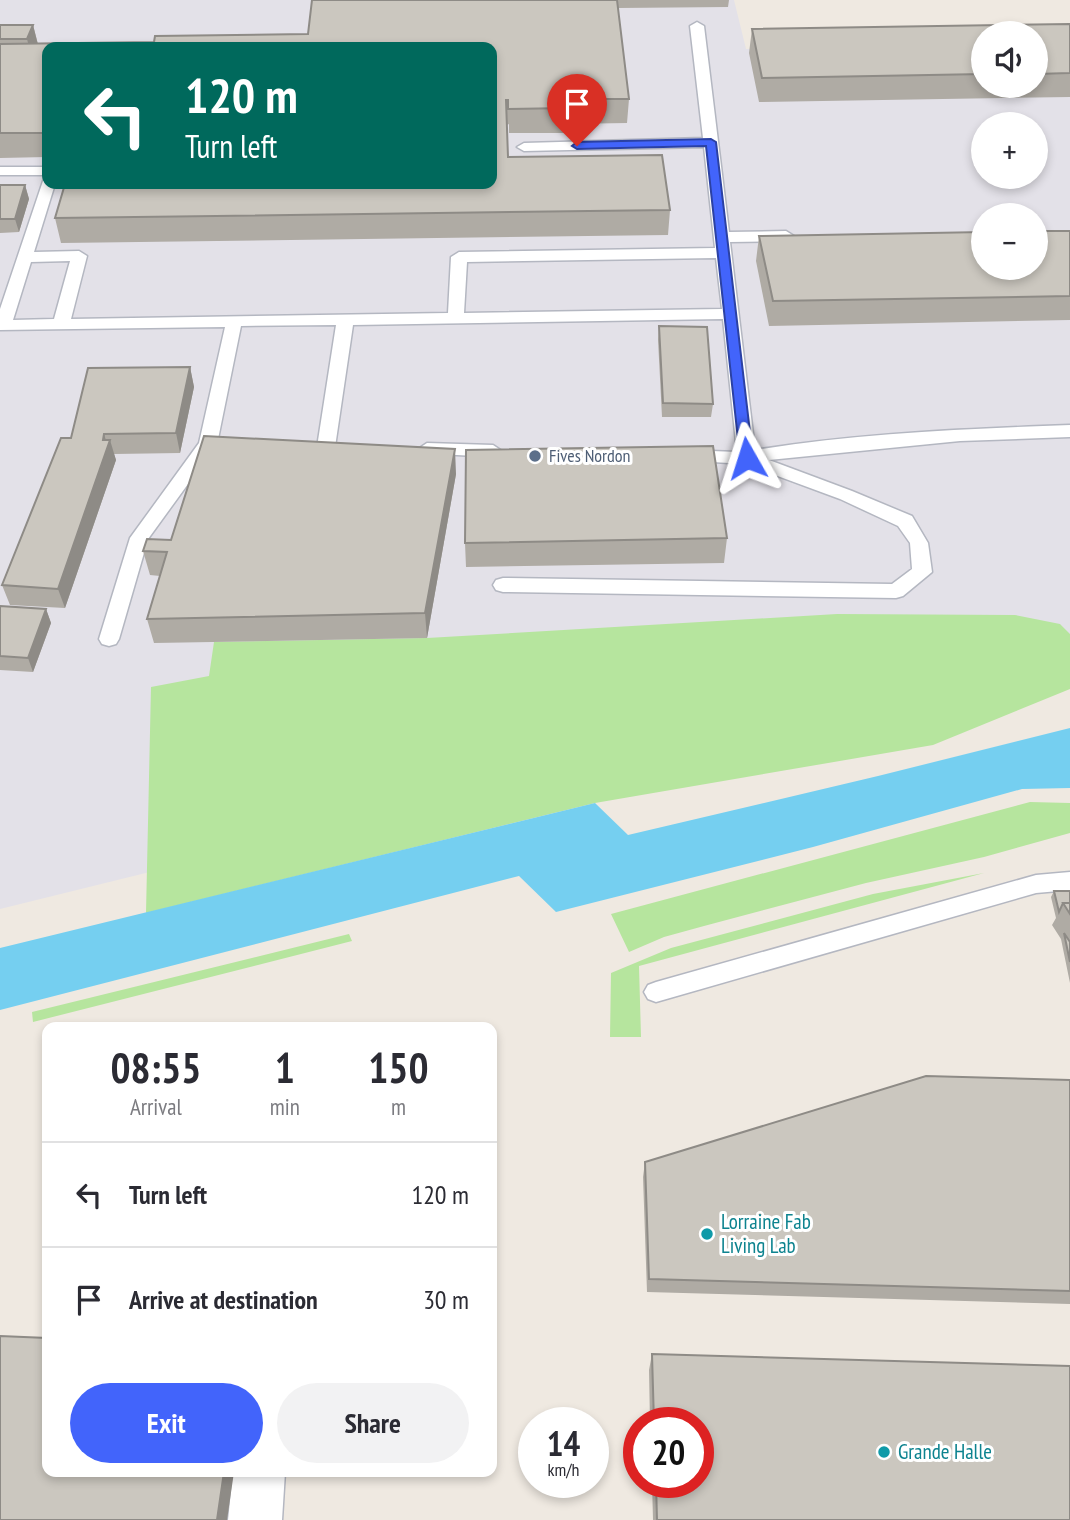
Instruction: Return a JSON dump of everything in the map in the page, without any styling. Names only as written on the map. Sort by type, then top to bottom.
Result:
[{"type":"street","points":[[255,1520],[259,1477]]},
{"type":"lane","points":[[697,26],[747,458]]},
{"type":"lane","points":[[524,147],[711,142]]},
{"type":"lane","points":[[0,171],[42,171]]},
{"type":"lane","points":[[46,189],[2,325],[730,314]]},
{"type":"lane","points":[[456,318],[459,257],[722,245],[804,236]]},
{"type":"lane","points":[[25,257],[79,257],[61,324]]},
{"type":"lane","points":[[326,447],[345,320]]},
{"type":"lane","points":[[109,639],[139,538],[215,444],[234,322]]},
{"type":"lane","points":[[665,456],[747,458],[792,450],[960,435],[1070,431]]},
{"type":"lane","points":[[407,449],[516,452]]},
{"type":"lane","points":[[503,585],[896,591],[922,572],[919,543],[905,521],[846,495],[747,458]]},
{"type":"lane","points":[[656,992],[1036,884],[1070,881]]},
{"type":"shaded area","name":"Fives Nordon","points":[[0,0],[734,0],[746,49],[971,45],[971,98],[1048,98],[1048,71],[1070,44],[1070,645],[0,909]]},
{"type":"green space","points":[[837,614],[1015,615],[1060,624],[1070,634],[1070,689],[933,745],[595,803],[146,913],[151,687],[209,676],[214,642],[427,638]]},
{"type":"green space","points":[[1030,802],[1070,803],[1070,833],[704,926],[664,937],[629,952],[611,914]]},
{"type":"green space","points":[[984,873],[639,966],[641,1037],[610,1037],[611,973],[671,948],[873,894]]},
{"type":"green space","points":[[349,934],[352,941],[33,1022],[32,1012]]},
{"type":"water","points":[[1070,728],[1070,788],[1022,789],[813,847],[556,912],[519,876],[0,1010],[0,948],[595,803],[628,835]]},
{"type":"building","points":[[312,0],[617,0],[629,99],[569,99],[569,108],[508,109],[506,100],[508,157],[662,155],[670,210],[55,218],[64,189],[497,189],[497,42],[154,42],[155,36],[308,34]]},
{"type":"building","points":[[1048,24],[1070,24],[1070,73],[1048,74]]},
{"type":"building","points":[[0,25],[33,25],[27,39],[0,39]]},
{"type":"building","points":[[971,26],[971,74],[762,78],[752,29]]},
{"type":"building","points":[[42,43],[42,133],[0,133],[0,44]]},
{"type":"building","points":[[0,185],[25,185],[15,219],[0,219]]},
{"type":"building","points":[[1048,231],[1070,231],[1070,296],[773,301],[759,236],[971,232],[971,280],[1048,280]]},
{"type":"building","points":[[659,326],[707,327],[713,404],[663,403]]},
{"type":"building","points":[[190,367],[176,433],[104,434],[103,440],[110,440],[58,589],[2,585],[61,438],[71,438],[88,368]]},
{"type":"building","points":[[204,436],[455,449],[425,613],[147,619],[167,552],[143,551],[147,539],[171,540]]},
{"type":"building","points":[[713,446],[727,538],[465,543],[466,450]]},
{"type":"building","points":[[0,606],[46,609],[28,658],[0,656]]},
{"type":"building","points":[[1054,891],[1070,891],[1070,903],[1063,903],[1059,912]]},
{"type":"building","points":[[1063,903],[1070,903],[1070,914]]},
{"type":"building","points":[[1064,933],[1070,942],[1070,962]]},
{"type":"building","points":[[926,1076],[1070,1080],[1070,1291],[649,1279],[645,1162]]},
{"type":"building","points":[[0,1336],[42,1338],[42,1477],[223,1477],[217,1520],[0,1520]]},
{"type":"building","name":"Grande Halle","points":[[652,1354],[1070,1366],[1070,1520],[657,1520],[656,1498],[714,1498],[714,1407],[654,1407]]},
{"type":"place","name":"Fives Nordon","points":[[535,456]]},
{"type":"place","name":"Lorraine Fab Living Lab","points":[[707,1234]]},
{"type":"place","name":"Grande Halle","points":[[884,1452]]},
{"type":"route","points":[[577,146],[711,142],[747,458]]}]
